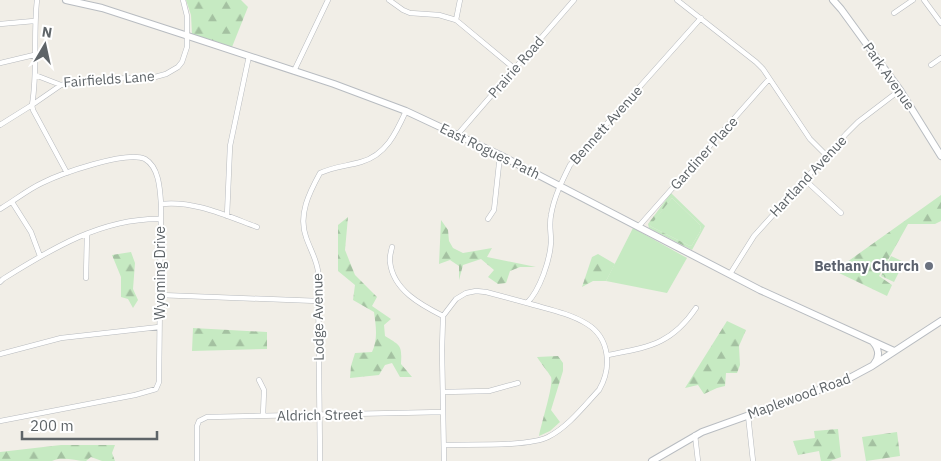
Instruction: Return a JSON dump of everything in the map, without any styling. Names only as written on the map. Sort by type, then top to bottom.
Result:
[{"type":"street","points":[[37,0],[34,21],[35,76],[33,110],[67,173]]},
{"type":"street","name":"East Rogues Path","points":[[66,0],[102,8],[250,56],[375,98],[406,111],[500,155],[760,290],[894,351]]},
{"type":"street","name":"Fairfields Lane","points":[[35,76],[61,85],[86,80],[155,77],[166,74],[178,67],[182,62],[187,47],[188,16],[183,0]]},
{"type":"street","points":[[294,71],[328,0]]},
{"type":"street","points":[[389,0],[410,13],[440,15],[456,20],[515,69]]},
{"type":"street","points":[[456,20],[460,0]]},
{"type":"street","name":"Prairie Road","points":[[458,134],[574,0]]},
{"type":"street","points":[[677,0],[756,62],[810,138],[826,156]]},
{"type":"street","points":[[894,13],[913,0]]},
{"type":"street","points":[[924,0],[941,23]]},
{"type":"street","name":"Park Avenue","points":[[837,1],[900,90],[941,156]]},
{"type":"street","name":"Bennett Avenue","points":[[527,303],[539,284],[550,251],[550,217],[560,186],[570,165],[701,18]]},
{"type":"street","points":[[0,24],[34,21]]},
{"type":"street","points":[[0,63],[34,55]]},
{"type":"street","points":[[227,216],[230,146],[250,56]]},
{"type":"street","points":[[931,65],[941,58]]},
{"type":"street","name":"Gardiner Place","points":[[638,226],[769,79]]},
{"type":"street","points":[[0,124],[61,85]]},
{"type":"street","name":"Hartland Avenue","points":[[730,274],[754,236],[826,156],[858,122],[900,90]]},
{"type":"street","name":"Lodge Avenue","points":[[320,461],[317,260],[303,228],[303,215],[320,173],[331,168],[361,162],[376,156],[386,147],[406,111]]},
{"type":"street","points":[[488,219],[494,210],[500,155]]},
{"type":"street","name":"Wyoming Drive","points":[[0,209],[41,184],[67,173],[125,157],[136,156],[145,159],[151,164],[156,174],[161,204],[159,382],[156,389],[135,395],[0,421]]},
{"type":"street","points":[[804,180],[841,213]]},
{"type":"street","points":[[12,202],[31,232],[40,256]]},
{"type":"street","points":[[161,204],[182,204],[227,216],[257,227]]},
{"type":"street","points":[[0,282],[40,256],[71,239],[131,221],[160,219]]},
{"type":"street","points":[[86,278],[87,234]]},
{"type":"street","points":[[392,247],[390,262],[394,276],[400,286],[415,301],[443,316]]},
{"type":"street","points":[[444,445],[521,443],[546,438],[558,431],[600,390],[607,372],[608,355],[596,331],[576,319],[486,292],[466,293],[456,299],[443,316],[444,461]]},
{"type":"street","points":[[160,295],[318,301]]},
{"type":"street","points":[[608,355],[644,348],[667,339],[677,332],[696,308]]},
{"type":"street","name":"Maplewood Road","points":[[652,461],[695,435],[844,381],[872,366],[941,321]]},
{"type":"street","points":[[0,354],[61,338],[159,327]]},
{"type":"street","points":[[872,341],[877,348],[878,354],[872,366]]},
{"type":"street","points":[[258,380],[264,390],[263,416]]},
{"type":"street","points":[[443,392],[489,391],[518,383]]},
{"type":"street","name":"Aldrich Street","points":[[197,461],[199,421],[207,417],[443,412]]},
{"type":"street","points":[[748,415],[753,461]]},
{"type":"street","points":[[695,435],[698,461]]},
{"type":"green space","points":[[186,0],[241,0],[248,7],[232,47],[192,34],[191,15]]},
{"type":"green space","points":[[671,193],[705,226],[692,250],[649,228],[648,224]],"holes":[[[672,198],[700,225],[701,230],[690,246],[650,226]]]},
{"type":"green space","points":[[941,195],[941,221],[935,224],[908,224],[879,276],[892,285],[887,296],[839,273],[840,267]]},
{"type":"green space","points":[[672,198],[700,225],[701,230],[690,246],[650,226]]},
{"type":"green space","points":[[348,217],[345,250],[355,275],[377,297],[372,306],[391,319],[384,325],[385,336],[401,349],[401,364],[412,377],[400,377],[392,363],[385,365],[379,375],[350,378],[355,353],[372,352],[376,333],[374,312],[353,300],[355,285],[338,271],[338,225]]},
{"type":"green space","points":[[441,220],[448,230],[449,241],[453,248],[463,253],[492,248],[487,257],[536,267],[520,267],[510,271],[506,283],[498,284],[488,277],[494,270],[481,259],[463,265],[459,280],[459,266],[450,260],[439,264]]},
{"type":"green space","points":[[633,228],[687,258],[667,293],[606,281]]},
{"type":"green space","points":[[131,252],[135,263],[133,289],[138,300],[133,308],[128,299],[121,297],[121,277],[112,255]]},
{"type":"green space","points":[[598,254],[615,264],[606,281],[593,281],[582,287],[592,257]]},
{"type":"green space","points":[[891,256],[904,262],[894,282],[881,276]]},
{"type":"green space","points":[[727,321],[746,330],[739,346],[740,365],[737,373],[726,373],[725,386],[704,394],[698,385],[685,388]]},
{"type":"green space","points":[[193,328],[267,332],[267,349],[192,351]]},
{"type":"green space","points":[[558,356],[563,363],[563,371],[551,410],[560,422],[550,431],[539,436],[549,396],[551,377],[537,357]]},
{"type":"green space","points":[[838,429],[841,457],[830,461],[821,461],[819,451],[798,455],[793,441],[815,438],[814,431]]},
{"type":"green space","points":[[897,432],[900,456],[866,461],[862,437]]},
{"type":"green space","points":[[61,445],[115,445],[112,453],[115,461],[102,461],[91,457],[86,461],[64,459],[52,461],[0,461],[0,452]]},
{"type":"place","name":"Bethany Church","points":[[929,266]]}]
